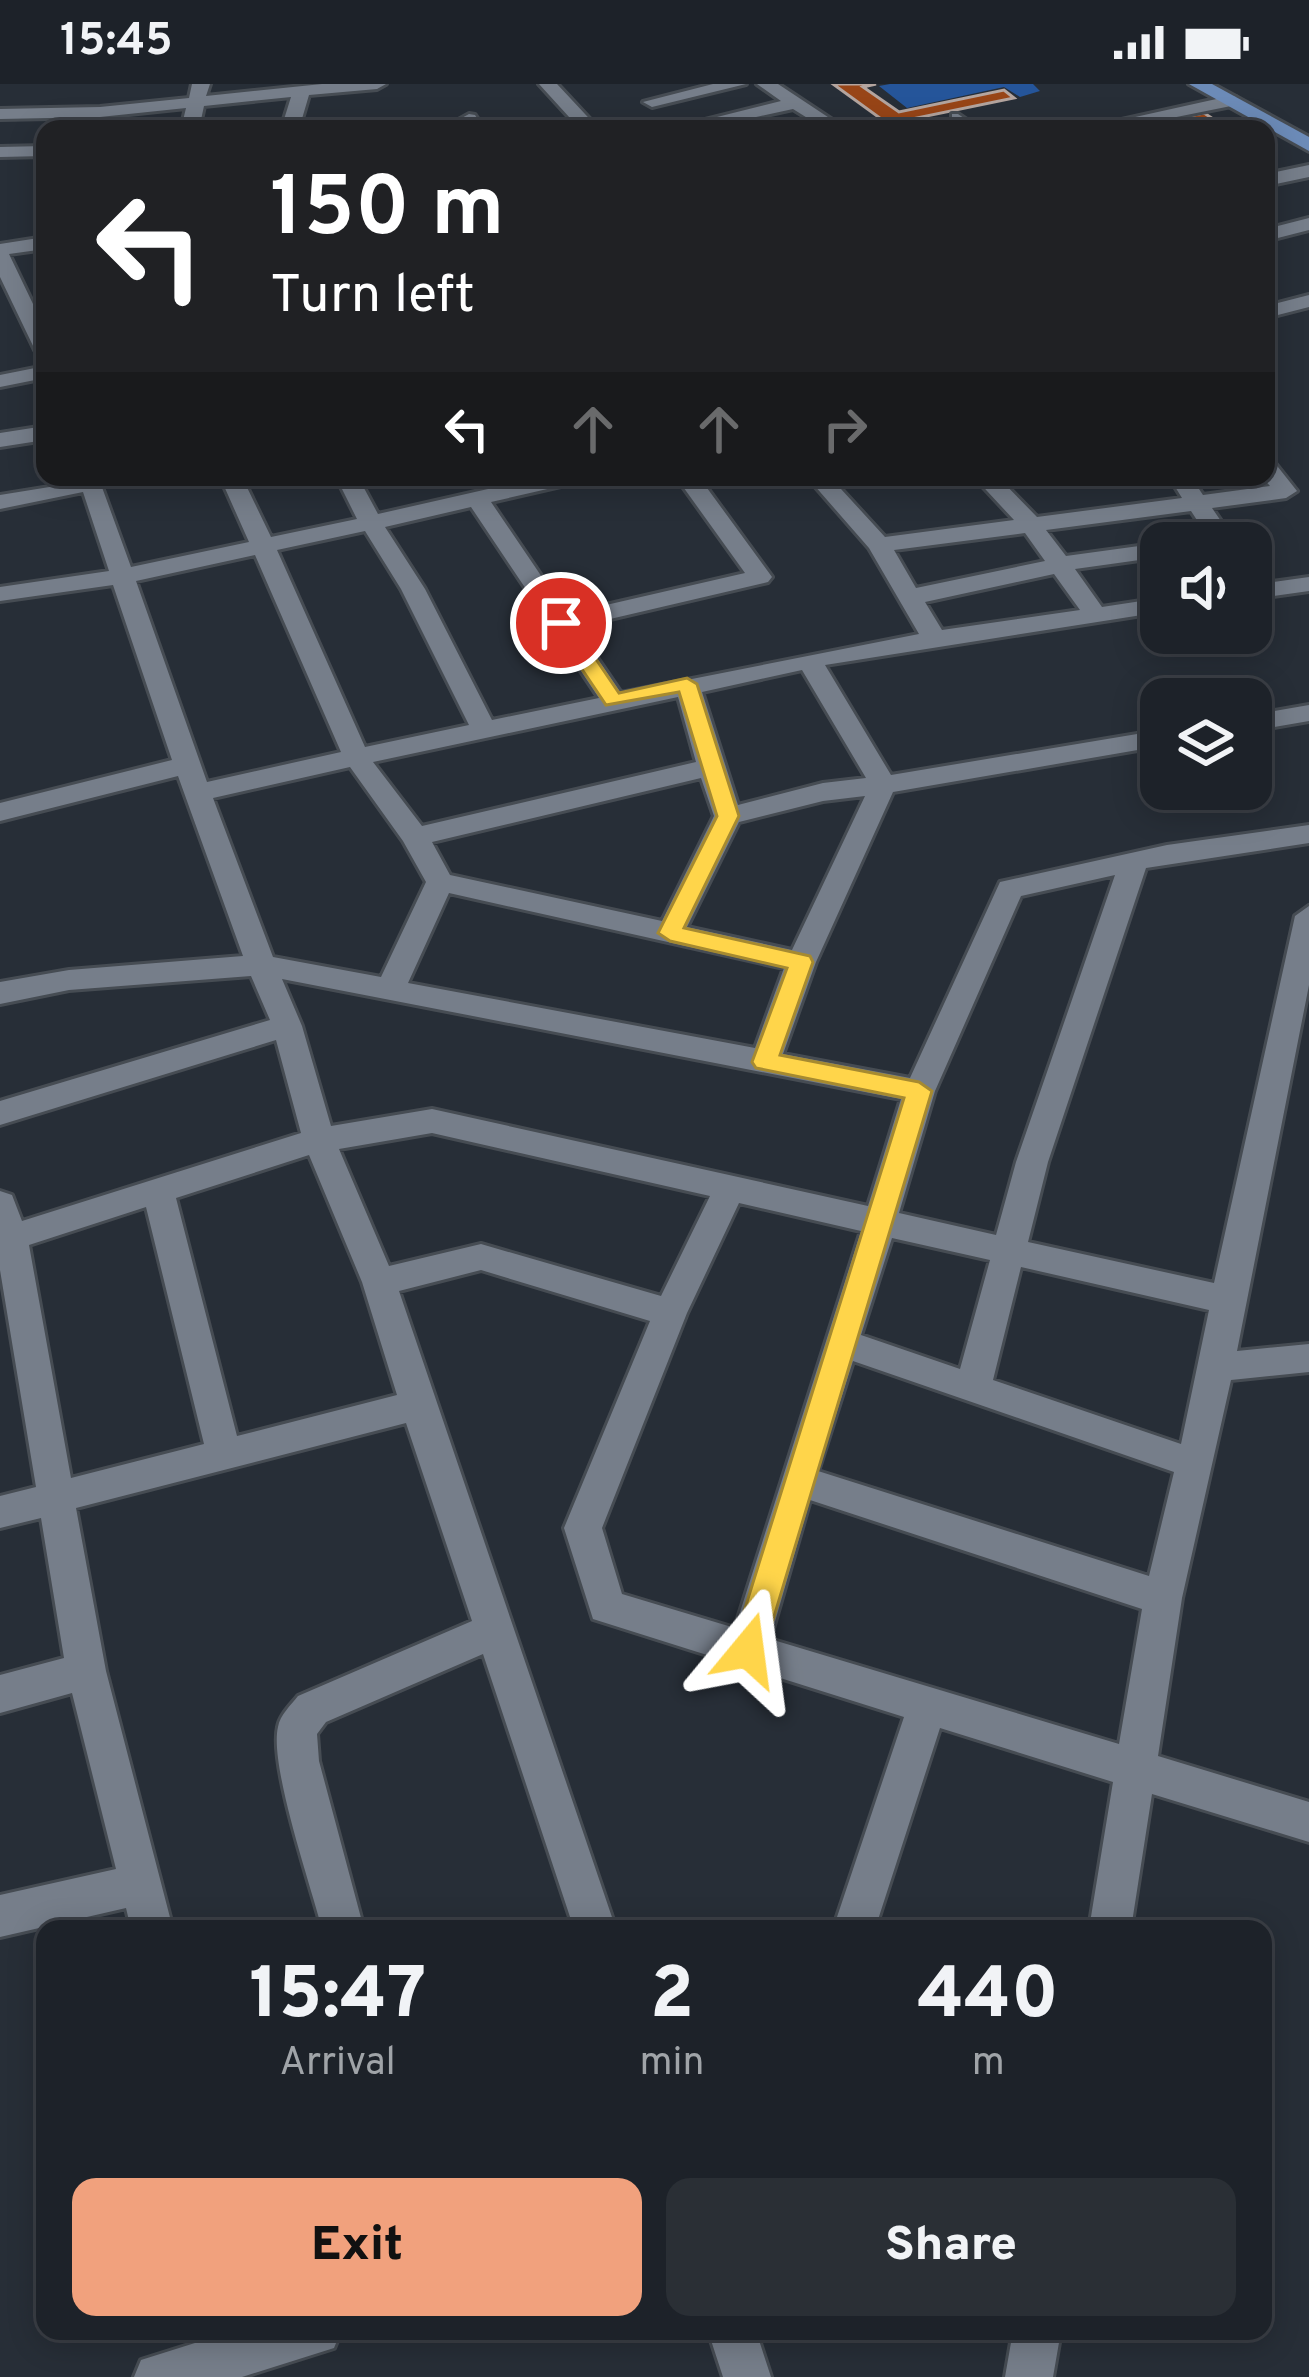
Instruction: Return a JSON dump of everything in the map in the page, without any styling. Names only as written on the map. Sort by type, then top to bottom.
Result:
[{"type":"main road","points":[[1198,84],[1309,130]]},
{"type":"main road","points":[[1226,92],[1270,120]]},
{"type":"main road","points":[[1275,123],[1309,145]]},
{"type":"street","points":[[101,120],[199,93],[376,84]]},
{"type":"street","points":[[633,84],[669,120]]},
{"type":"street","points":[[652,102],[737,84]]},
{"type":"street","points":[[766,84],[823,120]]},
{"type":"street","points":[[552,85],[582,120]]},
{"type":"street","points":[[97,120],[108,88]]},
{"type":"street","points":[[293,120],[302,91]]},
{"type":"street","points":[[1123,120],[1226,92]]},
{"type":"street","points":[[718,120],[796,103]]},
{"type":"street","points":[[0,114],[83,120]]},
{"type":"street","points":[[0,152],[36,152]]},
{"type":"street","points":[[1275,178],[1309,171]]},
{"type":"street","points":[[1275,233],[1309,224]]},
{"type":"street","points":[[36,245],[0,253],[9,294],[36,339]]},
{"type":"street","points":[[1275,310],[1309,301]]},
{"type":"street","points":[[0,381],[36,374]]},
{"type":"street","points":[[0,440],[36,434]]},
{"type":"street","points":[[879,545],[1286,491],[1275,478]]},
{"type":"street","points":[[0,502],[68,486]]},
{"type":"street","points":[[91,486],[192,779],[287,1026],[320,1140],[379,1282],[592,1920]]},
{"type":"street","points":[[235,486],[356,757],[415,837],[440,882],[801,962]]},
{"type":"street","points":[[352,486],[413,590],[484,730]]},
{"type":"street","points":[[0,594],[125,577],[476,498],[510,486]]},
{"type":"street","points":[[561,623],[760,577],[694,486]]},
{"type":"street","points":[[826,486],[879,545],[935,640]]},
{"type":"street","points":[[994,486],[1032,527],[1096,615]]},
{"type":"street","points":[[1186,486],[1208,522]]},
{"type":"street","points":[[476,498],[613,700]]},
{"type":"street","points":[[911,598],[936,589],[1026,576],[1059,564],[1140,553]]},
{"type":"street","points":[[1272,586],[1309,584]]},
{"type":"street","points":[[0,776],[6,810],[356,757],[809,660],[1140,608]]},
{"type":"street","points":[[809,660],[883,785]]},
{"type":"street","points":[[670,933],[728,816],[687,684]]},
{"type":"street","points":[[1272,719],[1309,713]]},
{"type":"street","points":[[728,816],[823,792],[1140,742]]},
{"type":"street","points":[[415,837],[711,767]]},
{"type":"street","points":[[765,1062],[801,962],[883,785]]},
{"type":"street","points":[[748,1650],[919,1091],[1010,889],[1134,861],[1309,834]]},
{"type":"street","points":[[973,1388],[1007,1250],[1090,981],[1134,861]]},
{"type":"street","points":[[390,989],[440,882]]},
{"type":"street","points":[[1111,1920],[1163,1598],[1217,1367],[1309,916]]},
{"type":"street","points":[[0,993],[69,980],[261,965],[919,1091]]},
{"type":"street","points":[[0,1113],[287,1026]]},
{"type":"street","points":[[150,1920],[86,1671],[4,1228],[158,1191],[320,1140],[432,1120],[1227,1300]]},
{"type":"street","points":[[730,1188],[670,1313],[583,1528],[608,1607],[1309,1822]]},
{"type":"street","points":[[158,1191],[224,1454]]},
{"type":"street","points":[[379,1282],[481,1257],[670,1313]]},
{"type":"street","points":[[841,1342],[1192,1463]]},
{"type":"street","points":[[1217,1367],[1309,1358]]},
{"type":"street","points":[[0,1512],[418,1405]]},
{"type":"street","points":[[797,1480],[1163,1598]]},
{"type":"street","points":[[341,1920],[299,1761],[298,1729],[312,1709],[492,1631]]},
{"type":"street","points":[[0,1694],[86,1671]]},
{"type":"street","points":[[857,1920],[928,1704]]},
{"type":"street","points":[[0,1916],[140,1884]]},
{"type":"street","points":[[158,2377],[260,2353],[294,2340]]},
{"type":"street","points":[[735,2340],[747,2377]]},
{"type":"street","points":[[1029,2377],[1035,2340]]},
{"type":"lane","points":[[955,116],[961,120]]},
{"type":"shaded area","points":[[1033,84],[1040,91],[1020,97],[1004,87],[907,108],[879,86]]},
{"type":"building","points":[[833,84],[876,84],[863,87],[899,112],[1004,90],[1014,98],[907,120],[882,120]]},
{"type":"building","points":[[1204,113],[1215,120],[1169,120]]},
{"type":"route","points":[[561,623],[613,700],[687,684],[728,816],[670,933],[801,962],[765,1062],[919,1091],[748,1650]]}]
